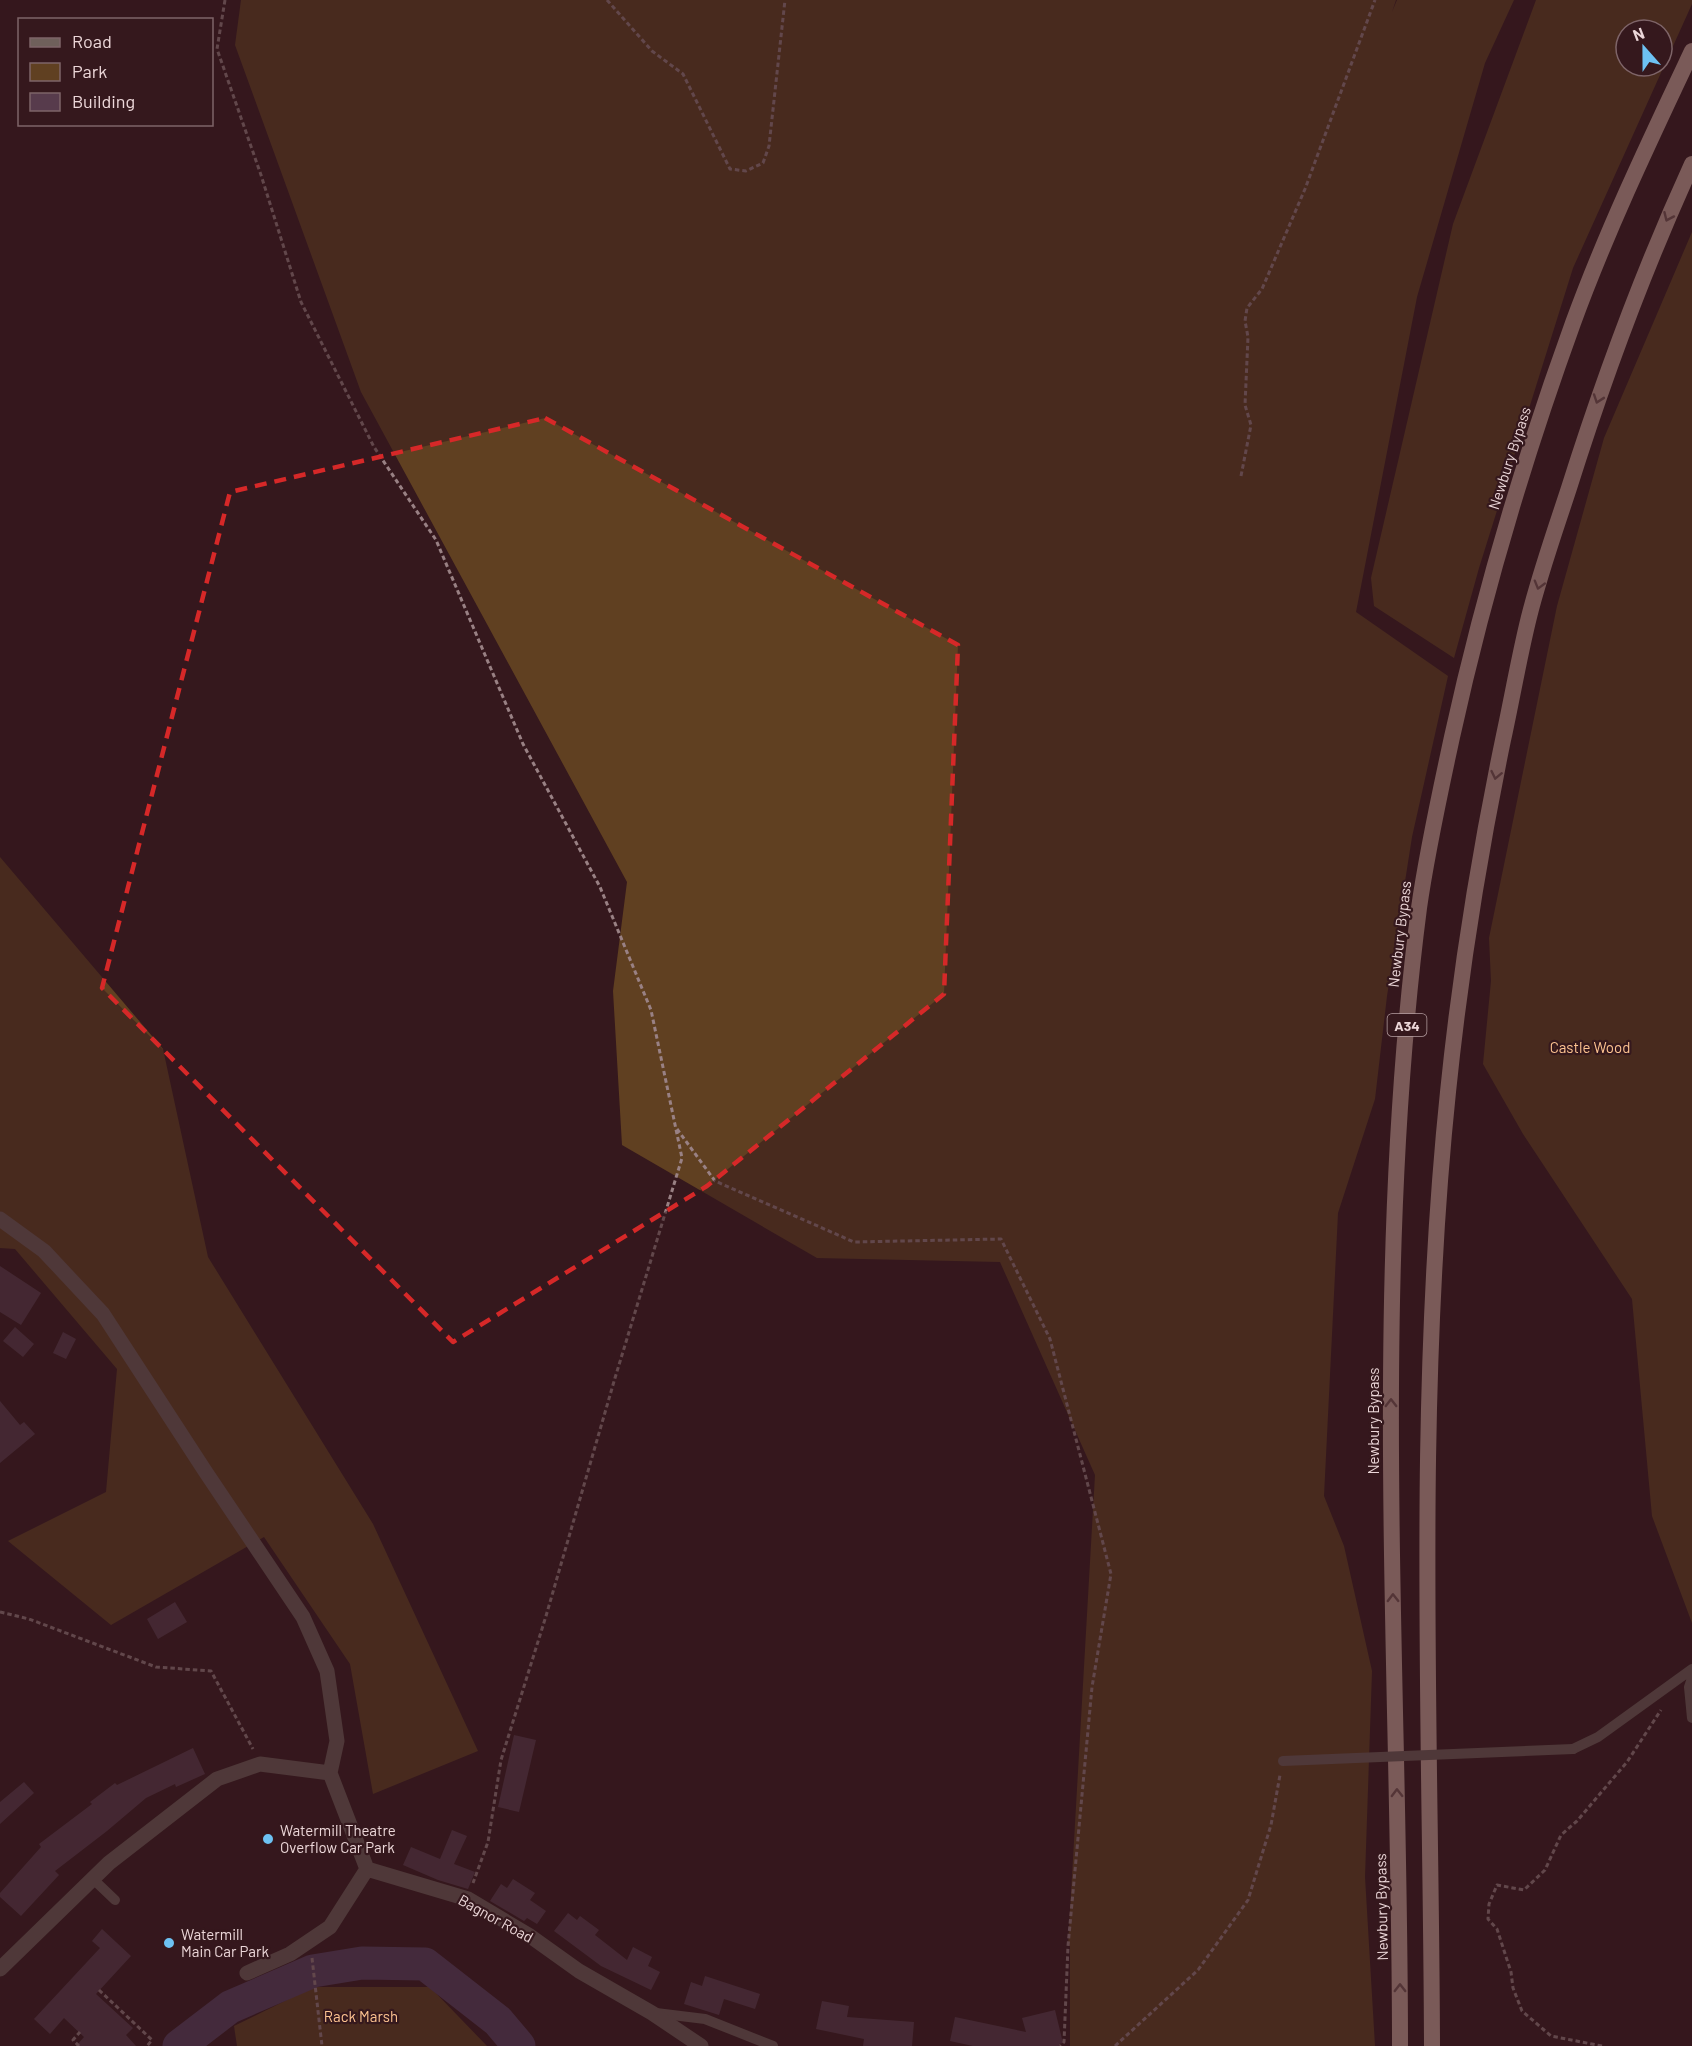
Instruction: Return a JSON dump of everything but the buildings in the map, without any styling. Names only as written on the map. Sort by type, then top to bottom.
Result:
[{"type":"highway","name":"Newbury Bypass","points":[[1400,2046],[1391,1339],[1399,1128],[1420,904],[1437,807],[1461,698],[1483,606],[1518,487],[1593,271],[1638,166],[1692,51]]},
{"type":"highway","points":[[1432,2046],[1427,1659],[1430,1398],[1436,1249],[1448,1092],[1464,969],[1494,786],[1529,616],[1584,440],[1625,324],[1692,164]]},
{"type":"street","points":[[0,1219],[44,1251],[103,1314],[303,1617],[327,1671],[338,1741],[330,1773],[367,1869],[330,1927],[290,1954],[247,1973]]},
{"type":"street","points":[[0,1969],[118,1856],[217,1779],[260,1764],[330,1773]]},
{"type":"street","name":"Bagnor Road","points":[[367,1869],[468,1899],[530,1936],[579,1971],[652,2013],[700,2046]]},
{"type":"lane","points":[[1283,1761],[1573,1749],[1598,1737],[1692,1669]]},
{"type":"lane","points":[[1692,1678],[1689,1687],[1692,1718]]},
{"type":"lane","points":[[93,1878],[114,1900]]},
{"type":"lane","points":[[652,2013],[705,2019],[773,2046]]},
{"type":"path","points":[[225,0],[217,49],[261,175],[301,302],[374,447],[436,540],[523,744],[600,887],[651,1010],[682,1158],[501,1760],[488,1842],[468,1899]]},
{"type":"path","points":[[608,0],[652,51],[683,74],[730,169],[746,171],[763,163],[769,146],[785,0]]},
{"type":"path","points":[[1241,476],[1251,425],[1245,405],[1247,308],[1262,289],[1305,189],[1376,0]]},
{"type":"path","points":[[676,1128],[715,1181],[854,1242],[1001,1239],[1050,1339],[1111,1574],[1092,1687],[1068,1946],[1064,2042],[1060,2046]]},
{"type":"path","points":[[0,1612],[29,1619],[156,1667],[211,1671],[260,1764]]},
{"type":"path","points":[[1602,2046],[1551,2036],[1522,2011],[1513,1988],[1511,1972],[1497,1929],[1488,1919],[1489,1904],[1497,1885],[1524,1890],[1545,1870],[1561,1835],[1627,1762],[1667,1703]]},
{"type":"path","points":[[1115,2046],[1198,1970],[1248,1900],[1271,1825],[1283,1761]]},
{"type":"path","points":[[310,1941],[322,2046]]},
{"type":"path","points":[[99,1990],[152,2040]]},
{"type":"path","points":[[79,2046],[73,2040],[80,2032]]},
{"type":"path","points":[[147,2046],[157,2036]]},
{"type":"highlighted area","points":[[545,418],[958,645],[944,994],[707,1186],[453,1342],[102,988],[230,492]]},
{"type":"green space","points":[[241,0],[1396,0],[1392,12],[1397,0],[1514,0],[1485,63],[1417,297],[1356,612],[1448,676],[1412,837],[1387,996],[1375,1099],[1338,1213],[1324,1496],[1344,1546],[1372,1671],[1365,1877],[1375,2046],[1070,2046],[1070,1946],[1068,1946],[1095,1475],[1000,1262],[817,1258],[622,1145],[613,991],[627,882],[361,392],[235,45]]},
{"type":"green space","points":[[1536,0],[1692,0],[1674,44],[1674,18],[1614,18],[1614,78],[1659,78],[1573,268],[1479,568],[1454,658],[1374,606],[1371,578],[1453,224]]},
{"type":"green space","name":"Castle Wood","points":[[1692,232],[1692,1623],[1652,1516],[1632,1299],[1523,1134],[1483,1064],[1491,981],[1489,938],[1557,606],[1604,438]]},
{"type":"green space","points":[[0,857],[163,1049],[208,1257],[373,1524],[478,1751],[373,1794],[350,1664],[264,1537],[111,1625],[8,1541],[106,1492],[117,1369],[15,1249],[0,1248]]},
{"type":"green space","name":"Rack Marsh","points":[[313,1987],[430,1987],[487,2046],[237,2046],[234,2026]]},
{"type":"waterway","points":[[179,2046],[230,2007],[313,1971],[362,1963],[425,1964],[498,2021],[519,2046]]},
{"type":"place","name":"Watermill Theatre Overflow Car Park","points":[[268,1839]]},
{"type":"place","name":"Watermill Main Car Park","points":[[169,1943]]}]
